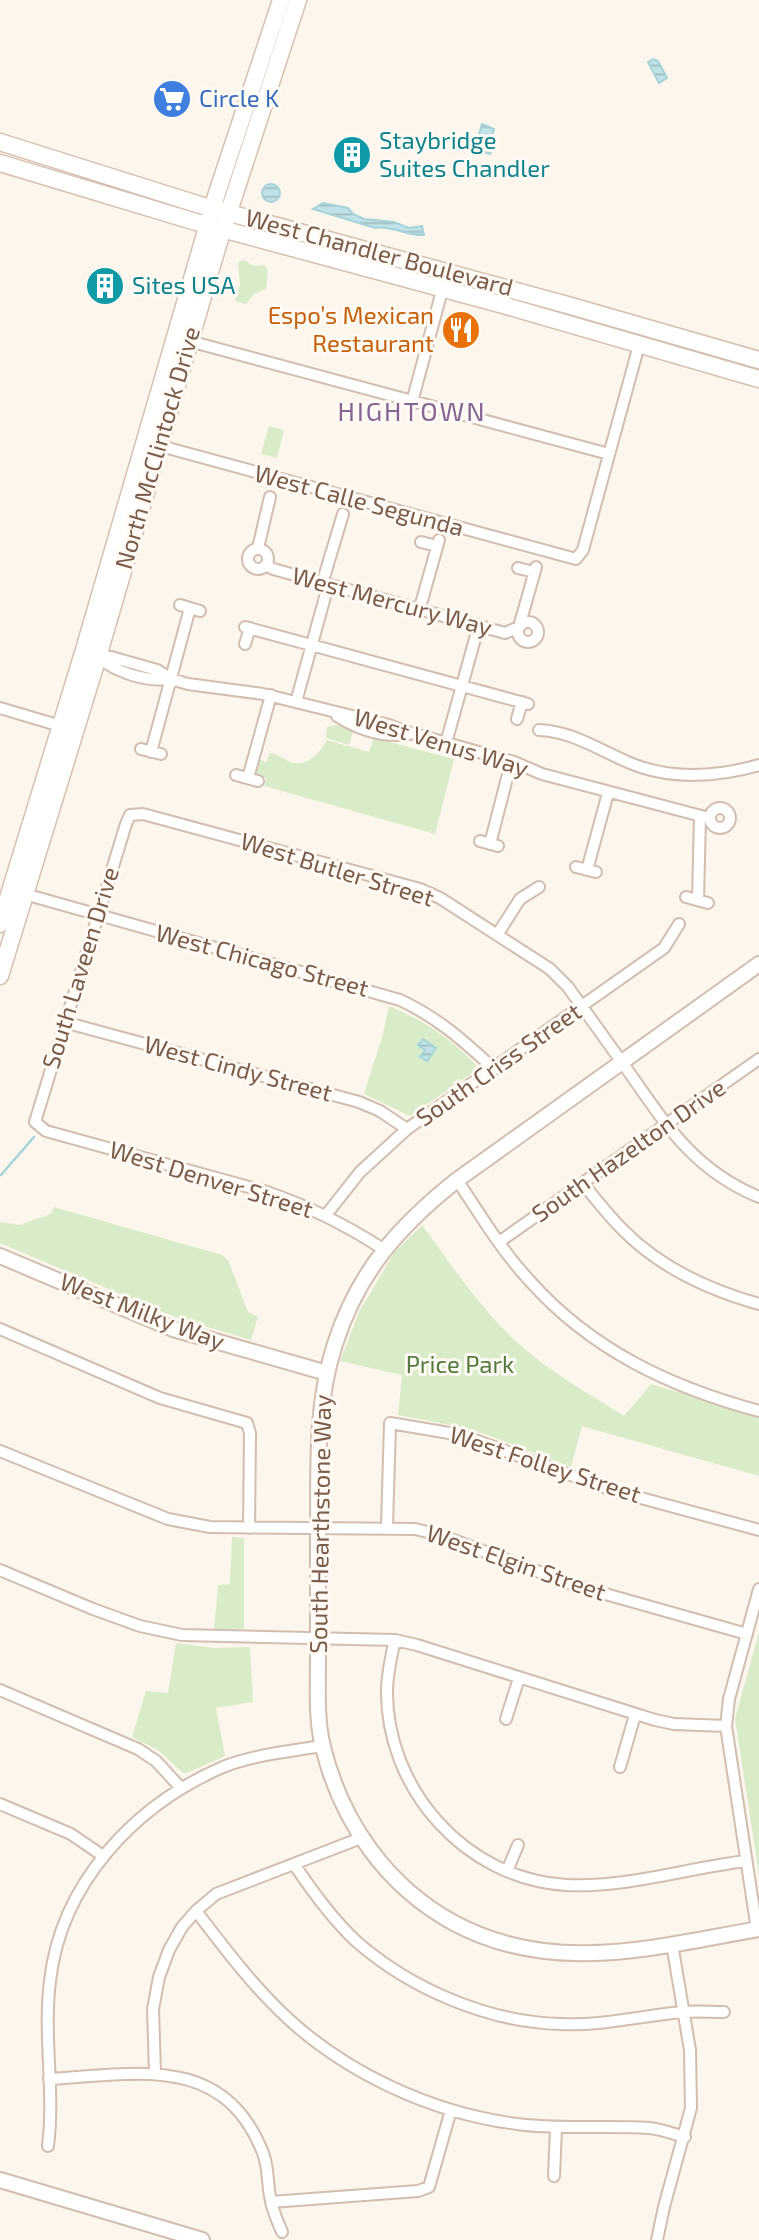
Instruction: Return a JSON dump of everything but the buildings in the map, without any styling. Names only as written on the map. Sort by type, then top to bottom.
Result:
[{"type":"main road","name":"North McClintock Drive","points":[[90,655],[281,0]]},
{"type":"main road","name":"North McClintock Drive","points":[[220,210],[298,0]]},
{"type":"main road","name":"West Chandler Boulevard","points":[[0,142],[220,210],[759,360]]},
{"type":"main road","name":"West Chandler Boulevard","points":[[0,163],[215,228],[443,289],[759,379]]},
{"type":"main road","name":"North McClintock Drive","points":[[151,443],[189,341],[215,228]]},
{"type":"main road","points":[[0,924],[18,892],[78,722],[90,655]]},
{"type":"main road","points":[[0,976],[18,892],[60,727],[90,655]]},
{"type":"street","points":[[412,402],[447,272]]},
{"type":"street","points":[[189,341],[609,454],[639,345]]},
{"type":"street","name":"West Calle Segunda","points":[[151,443],[576,559],[583,550],[609,454]]},
{"type":"street","points":[[258,548],[270,496]]},
{"type":"street","points":[[296,702],[342,514]]},
{"type":"street","points":[[419,611],[438,543],[421,541]]},
{"type":"street","name":"West Mercury Way","points":[[266,565],[267,553],[258,548],[249,553],[248,563],[257,569],[266,565],[325,585],[478,628],[505,633],[519,627],[535,569],[518,568]]},
{"type":"street","points":[[151,752],[190,608]]},
{"type":"street","points":[[246,644],[248,628],[525,703],[517,719]]},
{"type":"street","points":[[446,743],[478,628]]},
{"type":"street","name":"West Venus Way","points":[[90,655],[111,657],[146,673],[206,688],[271,695],[330,711],[352,725],[369,730],[400,735],[411,733],[514,762],[542,774],[608,793],[704,817],[698,900]]},
{"type":"street","points":[[236,775],[253,780],[271,695]]},
{"type":"street","points":[[0,708],[65,728],[78,722]]},
{"type":"street","points":[[539,730],[564,733],[631,763],[659,772],[710,774],[759,765]]},
{"type":"street","points":[[489,844],[514,762]]},
{"type":"street","points":[[586,870],[608,793]]},
{"type":"street","name":"West Butler Street","points":[[131,815],[143,814],[420,889],[440,898],[550,969],[568,986],[666,1126],[694,1156],[716,1173],[759,1197]]},
{"type":"street","name":"South Laveen Drive","points":[[34,1122],[125,824],[131,815]]},
{"type":"street","points":[[497,935],[520,899],[539,887]]},
{"type":"street","name":"West Chicago Street","points":[[18,892],[400,1000],[426,1012],[457,1033],[494,1069]]},
{"type":"street","name":"South Criss Street","points":[[326,1215],[360,1172],[407,1129],[664,948],[679,924]]},
{"type":"street","name":"South Hearthstone Way","points":[[758,1929],[612,1952],[572,1955],[530,1950],[491,1939],[455,1923],[415,1896],[385,1868],[361,1838],[342,1802],[322,1746],[318,1696],[318,1436],[323,1391],[335,1343],[352,1303],[383,1249],[424,1206],[457,1180],[759,964]]},
{"type":"street","name":"West Cindy Street","points":[[64,1022],[359,1102],[380,1111],[407,1129]]},
{"type":"street","points":[[755,1062],[758,1075]]},
{"type":"street","name":"South Hazelton Drive","points":[[499,1242],[755,1062]]},
{"type":"street","name":"West Denver Street","points":[[34,1122],[46,1132],[267,1192],[326,1215],[383,1249]]},
{"type":"street","points":[[457,1180],[499,1242],[544,1296],[589,1334],[624,1358],[677,1385],[759,1411]]},
{"type":"street","points":[[583,1184],[623,1231],[652,1254],[688,1278],[720,1292],[759,1304]]},
{"type":"street","name":"West Milky Way","points":[[0,1256],[173,1329],[327,1373]]},
{"type":"street","points":[[0,1329],[160,1398],[247,1423],[250,1433],[249,1528]]},
{"type":"street","name":"West Folley Street","points":[[387,1527],[390,1423],[461,1435],[615,1491],[759,1530]]},
{"type":"street","name":"West Elgin Street","points":[[0,1451],[168,1519],[211,1527],[415,1529],[440,1535],[577,1586],[747,1634]]},
{"type":"street","points":[[0,1570],[140,1626],[181,1635],[395,1640],[635,1715],[674,1724],[726,1726]]},
{"type":"street","points":[[758,1929],[726,1726],[729,1699],[759,1589]]},
{"type":"street","points":[[395,1640],[387,1688],[391,1727],[398,1757],[416,1794],[438,1824],[476,1854],[507,1871],[565,1885],[593,1885],[746,1861]]},
{"type":"street","points":[[506,1719],[519,1678]]},
{"type":"street","points":[[0,1690],[138,1749],[156,1761],[181,1788]]},
{"type":"street","points":[[620,1767],[635,1715]]},
{"type":"street","points":[[48,2146],[51,2114],[47,2006],[50,1978],[66,1920],[83,1886],[103,1856],[128,1829],[181,1788],[226,1766],[322,1746]]},
{"type":"street","points":[[0,1804],[71,1834],[103,1856]]},
{"type":"street","points":[[155,2073],[153,2008],[159,1977],[169,1950],[182,1927],[196,1911],[216,1894],[361,1838]]},
{"type":"street","points":[[507,1871],[519,1844]]},
{"type":"street","points":[[293,1864],[315,1895],[356,1941],[391,1968],[439,1994],[495,2014],[560,2024],[613,2023],[683,2012],[724,2012]]},
{"type":"street","points":[[196,1911],[246,1975],[282,2014],[321,2044],[400,2091],[451,2110],[515,2124],[556,2128],[651,2128],[685,2137]]},
{"type":"street","points":[[657,2240],[691,2108],[690,2050],[672,1944]]},
{"type":"street","points":[[49,2079],[155,2073],[185,2077],[208,2087],[229,2101],[246,2120],[265,2157],[271,2202],[282,2232]]},
{"type":"street","points":[[271,2202],[418,2191],[429,2187],[451,2110]]},
{"type":"street","points":[[554,2176],[556,2128]]},
{"type":"street","points":[[0,2179],[202,2240]]},
{"type":"green space","points":[[244,260],[254,266],[264,265],[268,270],[266,289],[254,294],[246,304],[235,301],[240,284],[238,262]]},
{"type":"green space","points":[[269,426],[284,430],[277,458],[261,454]]},
{"type":"green space","points":[[339,725],[353,732],[349,745],[326,738],[327,727]]},
{"type":"green space","points":[[374,738],[454,759],[435,834],[264,786],[266,778],[256,774],[260,760],[267,762],[269,753],[290,762],[302,763],[321,750],[327,740],[369,752]]},
{"type":"green space","points":[[389,1006],[413,1017],[446,1038],[476,1065],[477,1070],[410,1116],[364,1094]]},
{"type":"green space","points":[[54,1207],[222,1255],[228,1260],[248,1312],[258,1317],[251,1340],[177,1318],[0,1243],[0,1222],[19,1225],[51,1214]]},
{"type":"green space","name":"Price Park","points":[[422,1225],[481,1303],[521,1346],[558,1374],[624,1416],[651,1384],[759,1416],[759,1476],[582,1426],[571,1467],[471,1429],[398,1415],[402,1375],[340,1361],[359,1312],[394,1253]]},
{"type":"green space","points":[[232,1537],[244,1538],[244,1629],[214,1629],[218,1585],[230,1584]]},
{"type":"green space","points":[[759,1632],[759,1874],[735,1719]]},
{"type":"green space","points":[[176,1643],[215,1648],[250,1647],[253,1702],[216,1708],[225,1756],[187,1773],[183,1773],[158,1750],[132,1737],[146,1691],[168,1693]]},
{"type":"water","points":[[653,59],[658,61],[667,78],[659,83],[648,62]]},
{"type":"water","points":[[482,124],[494,129],[490,154],[480,151],[481,146],[476,145]]},
{"type":"water","points":[[271,184],[277,187],[280,193],[277,199],[271,202],[265,199],[262,193],[265,187]]},
{"type":"water","points":[[323,203],[348,208],[353,214],[364,219],[394,222],[409,228],[422,226],[424,235],[375,228],[313,209]]},
{"type":"water","points":[[423,1039],[436,1048],[427,1061],[420,1057],[425,1050],[418,1045]]},
{"type":"waterway","points":[[1,1175],[34,1137]]},
{"type":"place","name":"Circle K","points":[[172,99]]},
{"type":"place","name":"Staybridge Suites Chandler","points":[[352,155]]},
{"type":"place","name":"Sites USA","points":[[105,286]]},
{"type":"place","name":"Espo’s Mexican Restaurant","points":[[461,330]]},
{"type":"district","name":"HIGHTOWN","points":[[412,412]]}]
